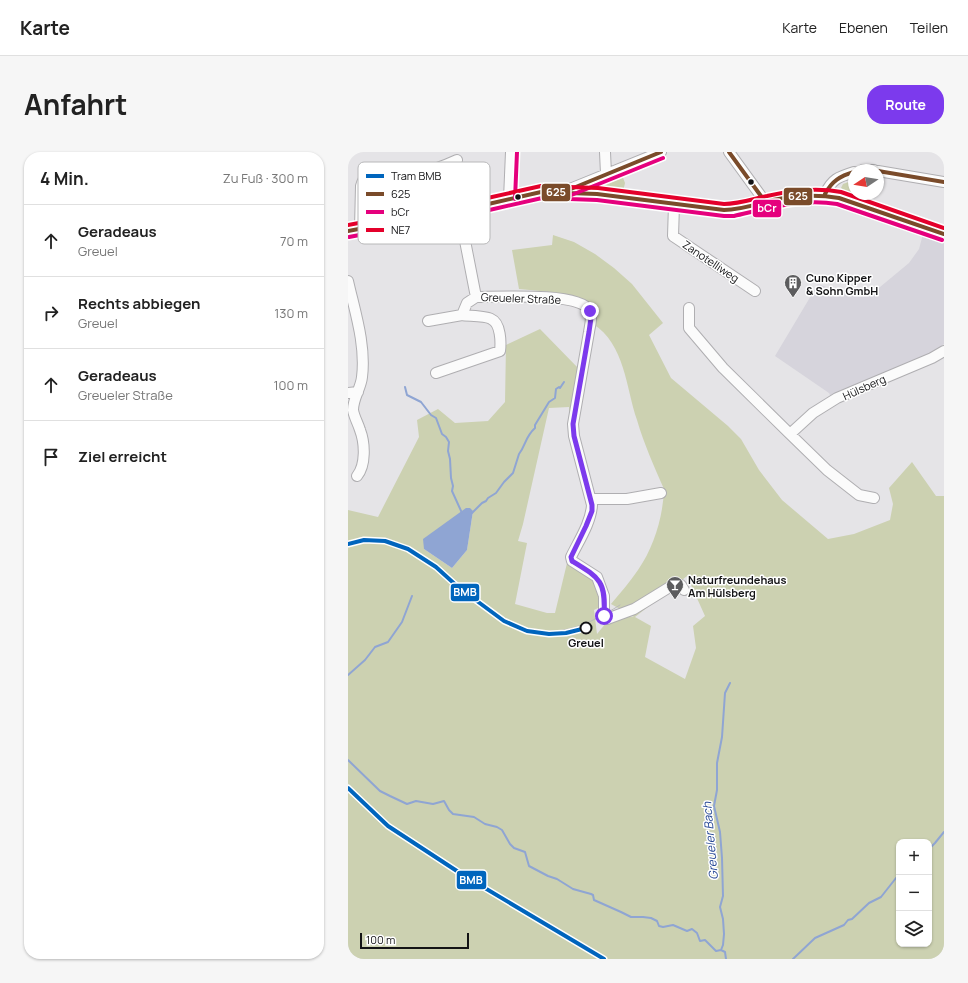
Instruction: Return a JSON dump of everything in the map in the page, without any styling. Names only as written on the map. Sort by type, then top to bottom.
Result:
[{"type":"street","points":[[509,199],[511,152]]},
{"type":"street","points":[[605,152],[606,174]]},
{"type":"street","points":[[562,193],[661,152]]},
{"type":"street","points":[[728,152],[766,203]]},
{"type":"street","points":[[453,162],[457,160]]},
{"type":"street","points":[[884,172],[944,182]]},
{"type":"street","points":[[825,194],[834,180],[848,174]]},
{"type":"street","points":[[490,203],[534,193],[562,193],[597,194],[674,205],[733,210],[801,195],[825,194],[944,234]]},
{"type":"street","name":"Zanotelliweg","points":[[674,205],[672,236],[755,291]]},
{"type":"street","points":[[348,231],[358,228]]},
{"type":"street","name":"Greueler Straße","points":[[466,244],[476,297],[556,298],[582,305],[588,309],[591,318],[574,420],[574,436],[591,499]]},
{"type":"street","points":[[348,281],[359,328],[362,353],[362,378],[353,392],[354,416],[361,430],[364,445],[362,471],[357,476]]},
{"type":"street","points":[[462,316],[467,303],[476,297]]},
{"type":"street","points":[[689,308],[690,328],[723,368],[827,470],[859,495],[874,498]]},
{"type":"street","points":[[428,321],[462,316],[491,319],[497,324],[501,343],[500,351],[436,373]]},
{"type":"street","name":"Hülsberg","points":[[790,434],[813,413],[837,398],[932,358],[944,351]]},
{"type":"street","points":[[661,493],[627,499],[591,499],[592,511],[571,557],[572,561],[597,577],[604,596],[604,617],[606,618],[634,609],[673,585],[681,585],[684,590]]},
{"type":"shaded area","points":[[923,234],[944,241],[944,344],[935,351],[832,399],[829,393],[775,356],[818,284],[835,290],[874,292],[909,263],[919,249]]},
{"type":"green space","points":[[622,175],[625,183],[623,192],[592,188]]},
{"type":"green space","points":[[848,182],[848,192],[842,190],[841,188],[843,184]]},
{"type":"green space","points":[[553,235],[574,242],[595,254],[632,284],[663,323],[649,335],[671,378],[728,426],[741,439],[759,470],[782,500],[828,539],[854,534],[890,520],[893,504],[889,488],[912,462],[936,496],[944,496],[944,959],[348,959],[348,510],[378,517],[419,437],[417,420],[438,409],[455,423],[488,421],[505,402],[506,345],[540,329],[579,369],[570,424],[569,407],[549,408],[518,541],[527,543],[515,604],[547,613],[555,613],[568,559],[595,580],[602,606],[594,610],[597,634],[606,623],[627,616],[634,617],[611,604],[644,561],[653,542],[660,521],[664,489],[649,455],[640,429],[633,408],[627,381],[618,355],[612,343],[604,333],[593,324],[597,308],[551,292],[519,289],[512,250],[552,245]],"holes":[[[473,511],[467,550],[452,568],[424,549]],[[687,576],[705,616],[693,626],[696,648],[685,679],[645,657],[651,626],[635,617]]]},
{"type":"water","points":[[466,508],[470,508],[473,511],[467,550],[452,568],[424,549],[423,539]]},
{"type":"waterway","points":[[472,513],[482,503],[496,493],[513,473],[519,454],[527,438],[535,428],[535,425],[549,402],[555,398],[556,389],[559,387],[560,388],[564,382]]},
{"type":"waterway","points":[[405,387],[407,395],[421,402],[431,415],[436,418],[442,434],[449,442],[448,451],[453,486],[452,491],[462,513]]},
{"type":"waterway","points":[[348,675],[365,660],[375,647],[388,642],[402,622],[412,596]]},
{"type":"waterway","name":"Greueler Bach","points":[[721,950],[724,934],[723,919],[720,907],[723,896],[722,858],[720,832],[714,806],[717,790],[717,763],[722,737],[725,693],[730,683]]},
{"type":"waterway","points":[[348,760],[380,791],[407,804],[416,801],[433,804],[444,801],[453,814],[474,817],[485,824],[502,830],[514,848],[525,852],[529,866],[557,879],[573,889],[591,894],[593,895],[594,900],[631,917],[651,918],[657,921],[659,926],[663,927],[673,925],[687,931],[692,929],[697,933],[700,941],[705,940],[716,951],[721,950],[725,952],[726,959]]},
{"type":"waterway","points":[[932,846],[944,832]]},
{"type":"waterway","points":[[793,959],[815,938],[844,925],[869,903],[881,897],[896,878]]},
{"type":"tram line","name":"BMB","points":[[348,544],[364,540],[385,541],[408,549],[436,567],[458,587],[504,621],[527,631],[549,634],[566,633],[586,628]]},
{"type":"tram line","points":[[483,605],[512,623],[541,631],[555,631],[581,625],[594,620],[620,605]]},
{"type":"tram line","name":"BMB","points":[[348,788],[388,826],[463,875],[604,959]]},
{"type":"transit line","name":"bCr","points":[[515,199],[517,152]]},
{"type":"transit line","name":"625","points":[[566,191],[661,152]]},
{"type":"transit line","name":"625","points":[[729,152],[766,203]]},
{"type":"transit line","name":"bCr","points":[[569,196],[663,158]]},
{"type":"transit line","name":"625","points":[[884,172],[944,182]]},
{"type":"transit line","name":"625","points":[[825,194],[837,180],[848,174]]},
{"type":"transit line","name":"NE7","points":[[490,197],[541,186],[598,188],[730,204],[795,191],[813,189],[832,190],[944,228]]},
{"type":"transit line","name":"625","points":[[490,204],[541,192],[597,194],[730,210],[790,197],[831,197],[839,198],[944,234]]},
{"type":"transit line","name":"bCr","points":[[490,210],[542,198],[597,200],[734,216],[798,203],[824,202],[837,204],[942,240]]},
{"type":"transit line","name":"NE7","points":[[348,225],[358,223]]},
{"type":"transit line","name":"625","points":[[348,231],[358,229]]},
{"type":"transit line","name":"bCr","points":[[349,237],[358,235]]},
{"type":"place","name":"Cuno Kipper & Sohn GmbH","points":[[793,298]]},
{"type":"place","name":"Naturfreundehaus Am Hülsberg","points":[[675,600]]},
{"type":"place","name":"Greuel","points":[[586,628]]},
{"type":"route","points":[[590,311],[591,318],[589,332],[573,424],[574,436],[581,466],[591,499],[592,511],[571,557],[572,561],[597,577],[602,587],[604,596],[604,616]]}]
